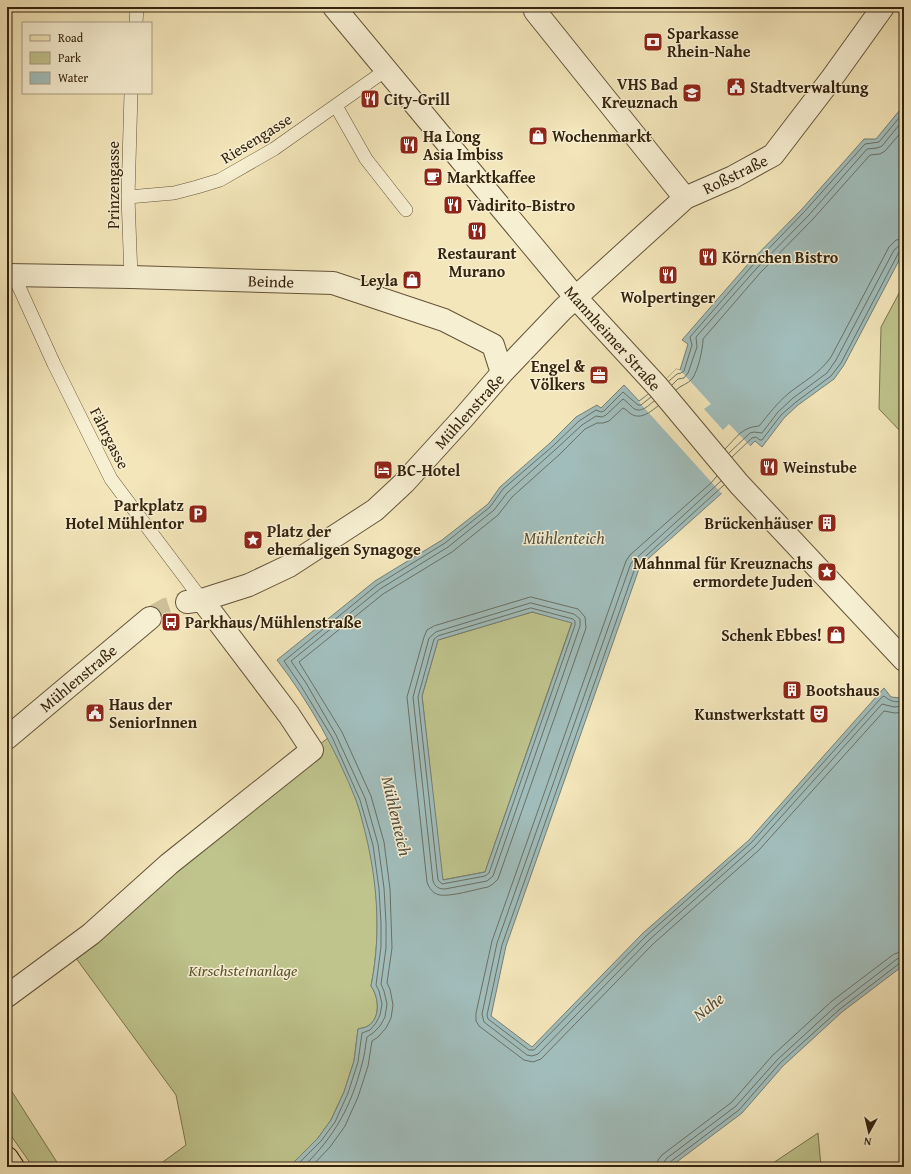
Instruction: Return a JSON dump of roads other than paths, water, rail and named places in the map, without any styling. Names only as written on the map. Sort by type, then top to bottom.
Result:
[{"type":"main road","points":[[7,1158],[13,1167]]},
{"type":"street","name":"Mannheimer Straße","points":[[334,7],[576,298],[658,387],[739,484],[904,660]]},
{"type":"street","name":"Roßstraße","points":[[576,298],[684,198],[733,177],[773,156],[883,7]]},
{"type":"street","points":[[537,9],[684,198]]},
{"type":"street","name":"Beinde","points":[[11,276],[131,277],[333,283],[444,320],[493,344],[502,374]]},
{"type":"street","name":"Mühlenstraße","points":[[194,601],[249,585],[289,566],[375,510],[404,483],[502,374],[563,309],[576,298]]},
{"type":"street","points":[[7,996],[85,938],[169,864],[312,750],[289,715],[194,601]]},
{"type":"street","name":"Mühlenstraße","points":[[7,738],[150,618]]},
{"type":"lane","points":[[136,22],[138,7]]},
{"type":"lane","name":"Riesengasse","points":[[128,197],[174,193],[220,180],[274,149],[386,70]]},
{"type":"lane","name":"Prinzengasse","points":[[131,94],[128,197],[131,277]]},
{"type":"lane","points":[[336,106],[366,159],[406,210]]},
{"type":"lane","name":"Fährgasse","points":[[11,276],[111,479],[194,601]]},
{"type":"water","points":[[904,105],[904,251],[844,365],[834,379],[798,405],[784,418],[762,447],[755,441],[736,460],[722,493],[640,566],[506,946],[491,1016],[532,1047],[643,933],[749,840],[884,688],[891,697],[901,698],[904,696],[904,965],[842,1012],[783,1066],[742,1113],[670,1167],[289,1167],[318,1138],[331,1120],[344,1092],[354,1061],[358,1029],[368,1026],[375,1018],[377,1013],[376,996],[371,986],[377,925],[375,884],[372,864],[356,800],[340,763],[321,727],[289,676],[277,660],[375,581],[442,540],[488,504],[500,487],[550,443],[576,417],[597,405],[601,408],[624,385],[639,401],[658,387],[676,369],[680,370],[688,344],[682,340],[749,263],[802,209],[864,139],[876,139]],"holes":[[[532,612],[572,623],[485,872],[443,880],[422,696],[438,640]]]},
{"type":"tunnel","points":[[150,618],[166,609],[187,602]]},
{"type":"place","name":"Sparkasse Rhein-Nahe","points":[[653,42]]},
{"type":"place","name":"Stadtverwaltung","points":[[736,87]]},
{"type":"place","name":"VHS Bad Kreuznach","points":[[692,93]]},
{"type":"place","name":"City-Grill","points":[[370,99]]},
{"type":"place","name":"Wochenmarkt","points":[[538,136]]},
{"type":"place","name":"Ha Long Asia Imbiss","points":[[409,145]]},
{"type":"place","name":"Marktkaffee","points":[[433,177]]},
{"type":"place","name":"Vadirito-Bistro","points":[[453,205]]},
{"type":"place","name":"Restaurant Murano","points":[[477,231]]},
{"type":"place","name":"Körnchen Bistro","points":[[708,257]]},
{"type":"place","name":"Wolpertinger","points":[[668,275]]},
{"type":"place","name":"Leyla","points":[[412,280]]},
{"type":"place","name":"Engel & Völkers","points":[[599,375]]},
{"type":"place","name":"Weinstube","points":[[769,467]]},
{"type":"place","name":"BC-Hotel","points":[[383,470]]},
{"type":"place","name":"Parkplatz Hotel Mühlentor","points":[[198,514]]},
{"type":"place","name":"Brückenhäuser","points":[[827,523]]},
{"type":"place","name":"Platz der ehemaligen Synagoge","points":[[253,540]]},
{"type":"place","name":"Mahnmal für Kreuznachs ermordete Juden","points":[[827,572]]},
{"type":"place","name":"Parkhaus/Mühlenstraße","points":[[171,622]]},
{"type":"place","name":"Schenk Ebbes!","points":[[836,635]]},
{"type":"place","name":"Bootshaus","points":[[792,690]]},
{"type":"place","name":"Haus der SeniorInnen","points":[[95,713]]},
{"type":"place","name":"Kunstwerkstatt","points":[[819,714]]},
{"type":"water label","name":"Mühlenteich","points":[[564,537]]},
{"type":"water label","name":"Mühlenteich","points":[[397,816]]},
{"type":"water label","name":"Nahe","points":[[708,1006]]},
{"type":"park label","name":"Kirschsteinanlage","points":[[243,970]]}]
